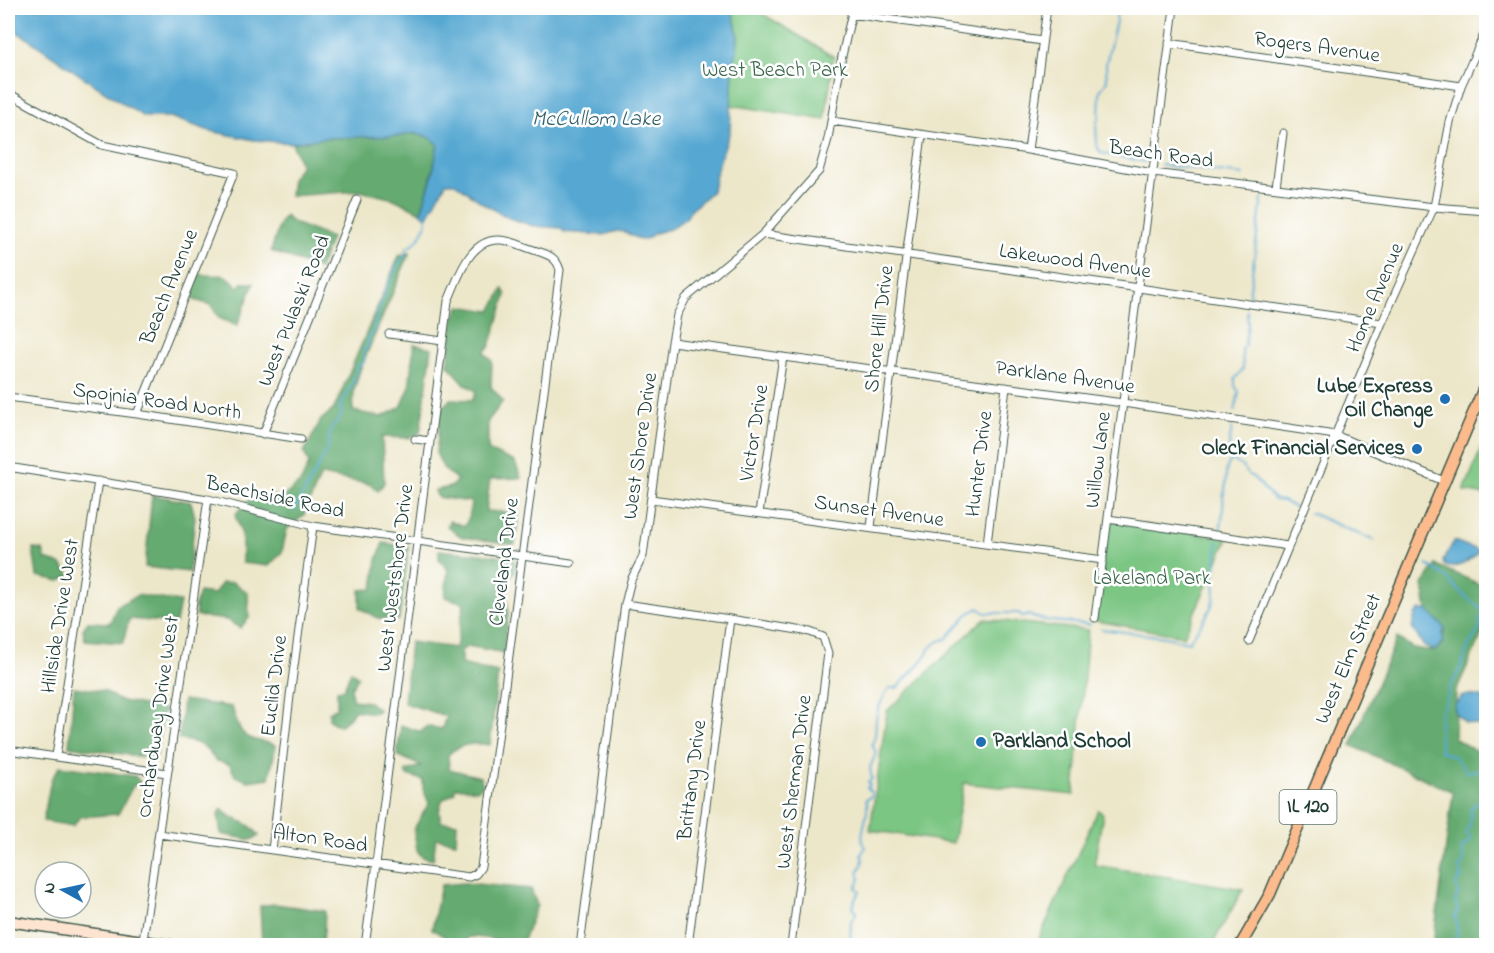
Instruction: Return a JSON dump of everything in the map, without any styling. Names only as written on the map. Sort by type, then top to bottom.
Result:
[{"type":"main road","name":"West Elm Street","points":[[1240,945],[1270,894],[1486,383]]},
{"type":"street","points":[[1028,150],[1047,8]]},
{"type":"street","name":"Willow Lane","points":[[1095,618],[1174,8]]},
{"type":"street","points":[[852,11],[1042,41]]},
{"type":"street","name":"West Shore Drive","points":[[580,945],[625,604],[630,580],[643,556],[677,315],[686,298],[763,234],[819,171],[832,121],[852,11]]},
{"type":"street","name":"Home Avenue","points":[[1249,640],[1382,323],[1434,207],[1450,122],[1461,86],[1486,30]]},
{"type":"street","name":"Rogers Avenue","points":[[1169,43],[1461,86]]},
{"type":"street","name":"Beach Avenue","points":[[8,93],[102,145],[234,173],[137,414]]},
{"type":"street","name":"Beach Road","points":[[832,121],[1028,150],[1153,173],[1434,207],[1486,211]]},
{"type":"street","points":[[1276,187],[1283,133]]},
{"type":"street","name":"Shore Hill Drive","points":[[871,527],[922,135]]},
{"type":"street","name":"West Pulaski Road","points":[[263,434],[357,200]]},
{"type":"street","name":"Lakewood Avenue","points":[[763,234],[905,256],[1138,286],[1382,323]]},
{"type":"street","name":"West Westshore Drive","points":[[365,945],[448,301],[464,264],[486,241],[500,240],[550,255]]},
{"type":"street","name":"Cleveland Drive","points":[[476,874],[482,867],[485,852],[560,270],[557,262],[550,255]]},
{"type":"street","points":[[389,334],[443,341]]},
{"type":"street","name":"Parklane Avenue","points":[[672,342],[892,370],[1335,435],[1446,482]]},
{"type":"street","name":"Victor Drive","points":[[759,513],[783,357]]},
{"type":"street","name":"Hunter Drive","points":[[987,544],[1006,387]]},
{"type":"street","name":"Spojnia Road North","points":[[8,398],[137,414],[301,440]]},
{"type":"street","points":[[415,439],[430,441]]},
{"type":"street","name":"Beachside Road","points":[[8,467],[208,500],[313,526],[572,563]]},
{"type":"street","name":"Hillside Drive West","points":[[56,756],[98,481]]},
{"type":"street","name":"Sunset Avenue","points":[[651,499],[1103,560]]},
{"type":"street","name":"Orchardway Drive West","points":[[143,940],[208,500]]},
{"type":"street","points":[[1108,519],[1288,546]]},
{"type":"street","name":"Euclid Drive","points":[[272,850],[313,526]]},
{"type":"street","points":[[625,604],[730,619]]},
{"type":"street","name":"West Sherman Drive","points":[[730,619],[810,632],[823,637],[828,653],[791,945]]},
{"type":"street","name":"Brittany Drive","points":[[688,945],[730,619]]},
{"type":"street","points":[[8,750],[167,773]]},
{"type":"street","name":"Alton Road","points":[[159,834],[469,877],[476,874]]},
{"type":"street","points":[[8,921],[177,945]]},
{"type":"green space","name":"West Beach Park","points":[[732,8],[753,8],[834,57],[825,120],[731,105],[738,35]]},
{"type":"green space","points":[[409,133],[431,137],[438,144],[421,212],[394,199],[360,191],[290,196],[292,178],[301,165],[292,143],[324,138],[401,136]]},
{"type":"green space","points":[[285,216],[294,223],[331,238],[319,269],[271,251],[280,223]]},
{"type":"green space","points":[[410,252],[360,370],[354,390],[353,411],[382,417],[401,407],[409,389],[414,344],[432,348],[420,433],[408,438],[382,437],[384,483],[378,491],[369,484],[321,475],[304,515],[287,529],[282,552],[269,566],[242,563],[242,535],[235,515],[251,499],[261,495],[283,497],[301,482],[309,464],[304,452],[321,420],[334,409],[399,256]]},
{"type":"green space","points":[[200,274],[225,276],[238,288],[242,283],[254,283],[237,326],[219,318],[211,305],[191,299],[193,286]]},
{"type":"green space","points":[[503,289],[506,295],[490,346],[484,352],[492,361],[491,387],[503,401],[488,421],[488,450],[515,462],[521,478],[490,479],[486,511],[519,513],[515,545],[462,537],[447,527],[449,521],[465,526],[471,502],[437,497],[435,490],[451,487],[457,480],[444,469],[436,453],[441,410],[450,399],[473,400],[476,391],[466,385],[448,365],[453,319],[460,306],[491,311]]},
{"type":"green space","points":[[1486,437],[1486,495],[1464,491]]},
{"type":"green space","points":[[152,495],[191,502],[195,517],[189,572],[145,567]]},
{"type":"green space","name":"Lakeland Park","points":[[1108,519],[1228,538],[1184,636],[1095,621]]},
{"type":"green space","points":[[383,543],[409,547],[399,620],[377,618],[360,608],[360,590],[373,589],[377,560]]},
{"type":"green space","points":[[33,549],[43,550],[45,559],[60,564],[71,576],[59,581],[37,576]]},
{"type":"green space","points":[[439,550],[509,557],[515,561],[515,571],[508,585],[504,653],[468,646],[461,651],[461,664],[498,673],[490,745],[467,744],[448,755],[449,769],[480,777],[483,785],[477,790],[456,787],[454,793],[442,800],[439,812],[441,822],[457,823],[456,842],[436,838],[433,860],[423,857],[417,851],[414,829],[429,803],[423,789],[423,780],[406,775],[406,771],[421,766],[397,755],[401,725],[421,732],[427,726],[442,729],[446,716],[404,703],[410,642],[456,648],[464,603],[445,597],[448,570],[439,559]]},
{"type":"green space","points":[[1436,565],[1486,587],[1486,625],[1456,691],[1454,738],[1475,751],[1486,739],[1486,945],[1433,945],[1453,792],[1351,745],[1397,638],[1413,648],[1434,651],[1442,644],[1445,628],[1427,610],[1423,585]]},
{"type":"green space","points":[[233,582],[248,593],[249,618],[240,628],[227,620],[196,616],[195,605],[199,592],[214,594],[222,583]]},
{"type":"green space","points":[[138,595],[180,602],[176,623],[129,619],[123,643],[85,640],[83,629],[88,622],[110,623],[117,606]]},
{"type":"green space","points":[[984,619],[1088,630],[1074,795],[964,783],[953,843],[870,830],[887,711]]},
{"type":"green space","points":[[351,671],[358,677],[351,688],[352,700],[369,702],[379,710],[373,713],[354,710],[350,717],[339,726],[329,720],[329,712],[337,707],[337,690],[344,689]]},
{"type":"green space","points":[[74,687],[105,691],[118,700],[164,709],[156,759],[69,746]]},
{"type":"green space","points":[[183,700],[232,707],[237,724],[245,735],[276,746],[269,778],[248,781],[235,776],[230,765],[215,760],[207,749],[197,743],[179,739]]},
{"type":"green space","points":[[60,766],[135,776],[141,783],[133,786],[118,814],[80,817],[73,826],[43,821],[51,780]]},
{"type":"green space","points":[[222,809],[231,817],[250,826],[259,836],[251,840],[221,834],[218,814]]},
{"type":"green space","points":[[1098,810],[1103,814],[1094,865],[1243,889],[1212,945],[1036,945]]},
{"type":"green space","points":[[465,883],[531,889],[537,905],[522,943],[468,937],[463,945],[445,945],[446,938],[432,929],[441,885]]},
{"type":"green space","points":[[275,904],[325,911],[324,933],[320,945],[262,945],[260,906]]},
{"type":"water","name":"McCullom Lake","points":[[8,8],[732,8],[738,35],[733,67],[730,132],[712,191],[691,210],[686,218],[670,229],[654,233],[648,238],[640,240],[625,232],[617,231],[603,235],[564,232],[561,228],[534,226],[509,218],[484,204],[455,183],[446,183],[427,218],[421,212],[432,177],[438,144],[430,138],[421,134],[411,134],[324,138],[292,143],[254,140],[210,131],[170,117],[144,117],[24,36],[8,28]]},
{"type":"water","points":[[1454,541],[1478,550],[1478,553],[1458,566],[1444,565],[1443,561]]},
{"type":"water","points":[[1420,610],[1427,610],[1445,628],[1442,635],[1444,640],[1435,651],[1423,645],[1412,628],[1415,615]]},
{"type":"water","points":[[1469,695],[1486,698],[1486,726],[1466,723],[1456,714],[1454,706],[1461,697]]},
{"type":"waterway","points":[[1117,8],[1106,64],[1107,81],[1100,91],[1099,118],[1096,124],[1097,146],[1101,153],[1145,162]]},
{"type":"waterway","points":[[1161,165],[1243,175]]},
{"type":"waterway","points":[[1249,297],[1262,198]]},
{"type":"waterway","points":[[294,511],[327,450],[332,426],[338,422],[342,412],[340,406],[353,382],[358,366],[363,364],[364,350],[374,332],[377,315],[390,279],[405,256],[406,249],[421,234],[426,225],[427,214]]},
{"type":"waterway","points":[[1235,411],[1239,392],[1235,386],[1235,379],[1243,369],[1242,349],[1248,324],[1247,311]]},
{"type":"waterway","points":[[1232,427],[1228,453],[1232,460],[1242,466],[1275,500],[1283,501],[1294,507]]},
{"type":"waterway","points":[[1220,529],[1227,469],[1231,460]]},
{"type":"waterway","points":[[1310,513],[1373,540]]},
{"type":"waterway","points":[[1101,629],[1189,642],[1212,605],[1218,542]]},
{"type":"waterway","points":[[1426,564],[1442,574],[1484,612],[1480,618],[1479,630],[1468,646],[1440,715],[1440,751],[1455,757],[1467,772],[1480,770],[1486,773]]},
{"type":"waterway","points":[[850,946],[851,921],[856,911],[853,909],[860,891],[856,888],[860,879],[858,872],[862,865],[861,855],[865,848],[862,839],[867,814],[866,799],[872,796],[867,788],[870,785],[868,782],[872,779],[870,768],[876,753],[872,744],[878,711],[889,688],[897,688],[923,660],[929,649],[939,641],[946,639],[968,614],[978,608],[986,613],[1019,613],[1023,617],[1029,615],[1048,620],[1090,625]]},
{"type":"waterway","points":[[1456,946],[1458,928],[1455,917],[1458,910],[1455,901],[1459,894],[1456,884],[1462,876],[1459,869],[1464,860],[1461,849],[1471,840],[1466,831],[1470,825],[1471,808],[1479,801],[1486,801]]},
{"type":"place","name":"Lube Express Oil Change","points":[[1445,399]]},
{"type":"place","name":"Oleck Financial Services","points":[[1417,449]]},
{"type":"place","name":"Parkland School","points":[[981,742]]}]
